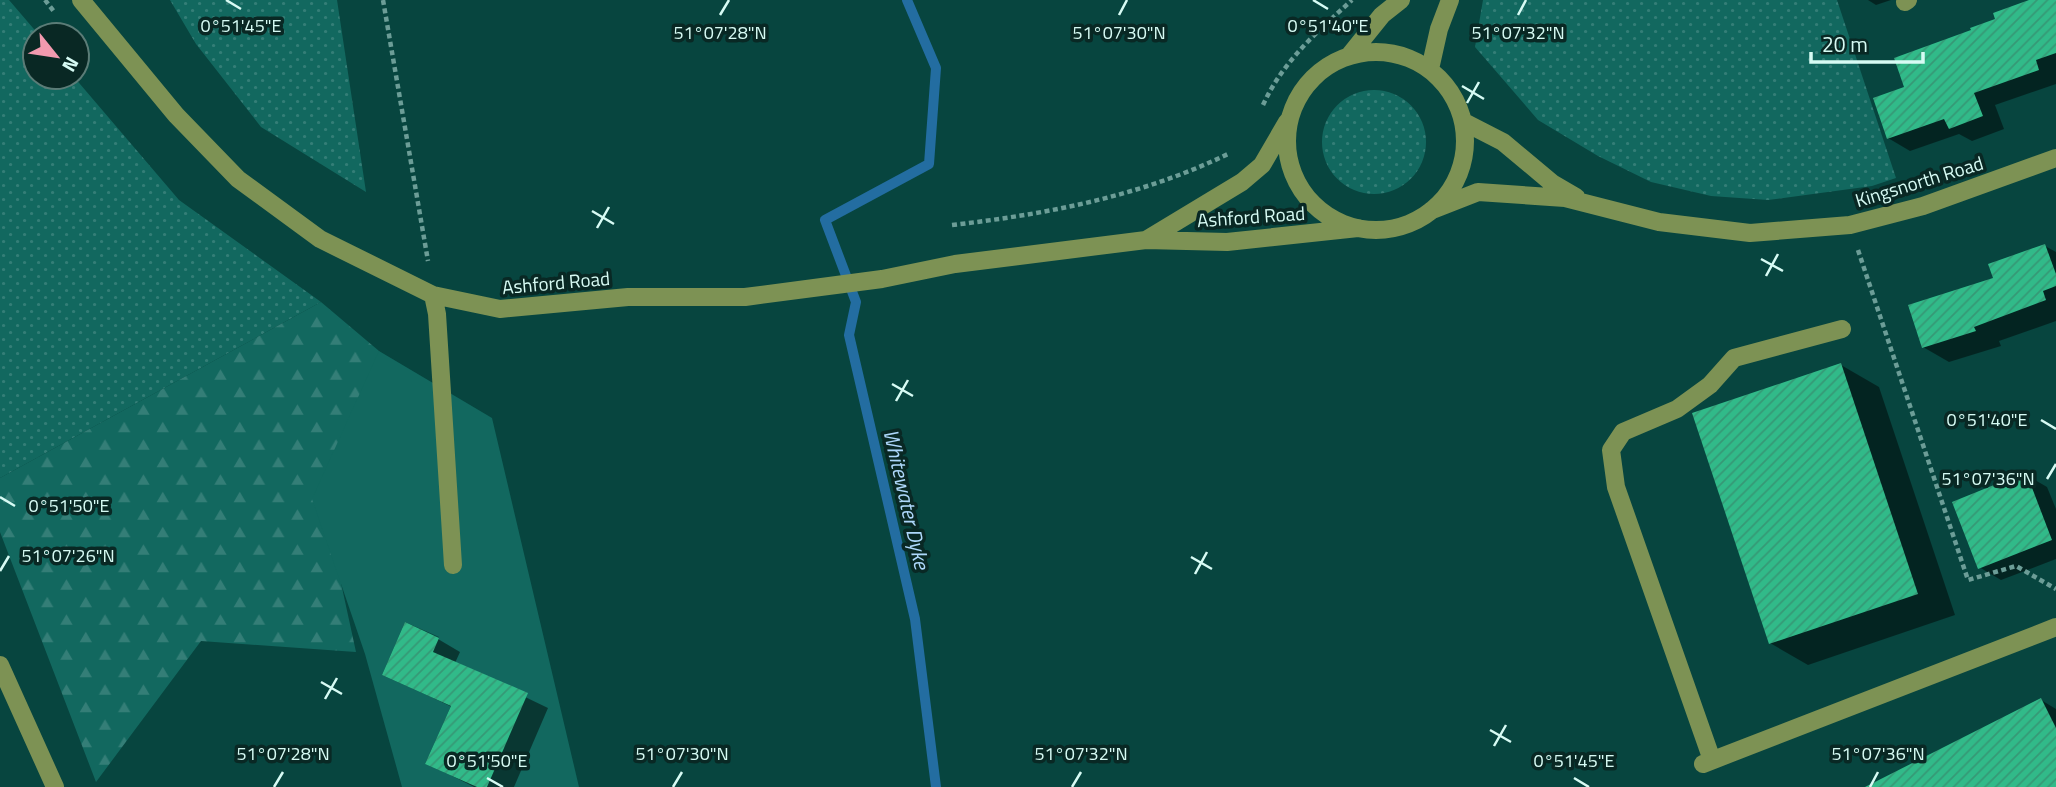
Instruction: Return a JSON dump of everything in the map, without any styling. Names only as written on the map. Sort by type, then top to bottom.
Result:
[{"type":"street","name":"Ashford Road","points":[[81,0],[176,115],[238,179],[320,239],[433,295],[500,310],[628,297],[745,298],[822,285],[882,279],[956,264],[1146,240],[1227,242],[1358,228]]},
{"type":"street","points":[[1349,56],[1382,15],[1401,0]]},
{"type":"street","points":[[1430,69],[1439,29],[1450,0]]},
{"type":"street","points":[[1377,51],[1405,56],[1430,69],[1457,102],[1464,122],[1466,146],[1460,170],[1449,192],[1432,210],[1397,228],[1358,228],[1338,222],[1320,211],[1295,177],[1289,158],[1287,136],[1291,115],[1303,90],[1323,69],[1349,56],[1377,51]]},
{"type":"street","name":"Ashford Road","points":[[1146,240],[1242,183],[1262,166],[1291,115]]},
{"type":"street","name":"Kingsnorth Road","points":[[1464,122],[1503,142],[1552,183],[1585,203]]},
{"type":"street","name":"Kingsnorth Road","points":[[1432,210],[1478,192],[1565,198],[1659,222],[1749,233],[1837,226],[1923,206],[2056,158]]},
{"type":"street","points":[[433,295],[438,314],[453,565]]},
{"type":"street","points":[[1842,329],[1734,358],[1710,385],[1676,409],[1623,432],[1611,450],[1616,487],[1708,762],[2056,628]]},
{"type":"street","points":[[0,665],[55,787]]},
{"type":"path","points":[[383,0],[433,295]]},
{"type":"path","points":[[1259,116],[1275,79],[1297,51],[1352,0]]},
{"type":"path","points":[[952,225],[1023,216],[1130,194],[1235,151]]},
{"type":"path","points":[[1857,246],[1968,580],[2016,566],[2056,589]]},
{"type":"green space","points":[[0,0],[9,0],[27,21],[21,21],[21,91],[86,91],[179,200],[321,302],[0,478]]},
{"type":"green space","points":[[170,0],[337,0],[366,192],[261,127],[196,44]]},
{"type":"green space","points":[[1483,0],[1837,0],[1896,178],[1872,186],[1768,200],[1711,196],[1651,182],[1598,156],[1538,120],[1475,47]]},
{"type":"green space","points":[[1374,90],[1394,94],[1411,105],[1422,122],[1426,142],[1422,162],[1411,179],[1394,190],[1374,194],[1354,190],[1337,179],[1326,162],[1322,142],[1326,122],[1337,105],[1354,94]]},
{"type":"green space","points":[[321,302],[379,351],[411,445],[341,583],[356,652],[201,641],[96,782],[0,532],[0,478]]},
{"type":"green space","points":[[379,351],[492,418],[579,787],[487,787],[527,694],[433,652],[439,637],[405,622],[382,675],[451,706],[425,764],[477,787],[402,787],[365,654],[312,499]]},
{"type":"building","points":[[2029,0],[2056,0],[2056,53],[2036,60],[2039,70],[1974,93],[1983,116],[1949,129],[1944,119],[1887,139],[1873,98],[1904,87],[1894,58],[1971,30],[1970,28],[1995,19],[1993,13]]},
{"type":"building","points":[[2045,244],[2056,274],[2056,286],[2043,291],[2046,300],[1974,327],[1976,331],[1922,348],[1908,305],[1993,278],[1988,264]]},
{"type":"building","points":[[1841,363],[1918,594],[1769,644],[1692,413]]},
{"type":"building","points":[[2026,472],[2052,540],[1978,569],[1952,502]]},
{"type":"building","points":[[405,622],[439,638],[433,652],[528,693],[487,787],[477,787],[425,764],[451,706],[382,675]]},
{"type":"building","points":[[2041,698],[2056,728],[2056,787],[1865,787]]},
{"type":"waterway","name":"Whitewater Dyke","points":[[907,0],[936,68],[929,164],[825,220],[856,302],[849,335],[915,619],[936,787]]}]
